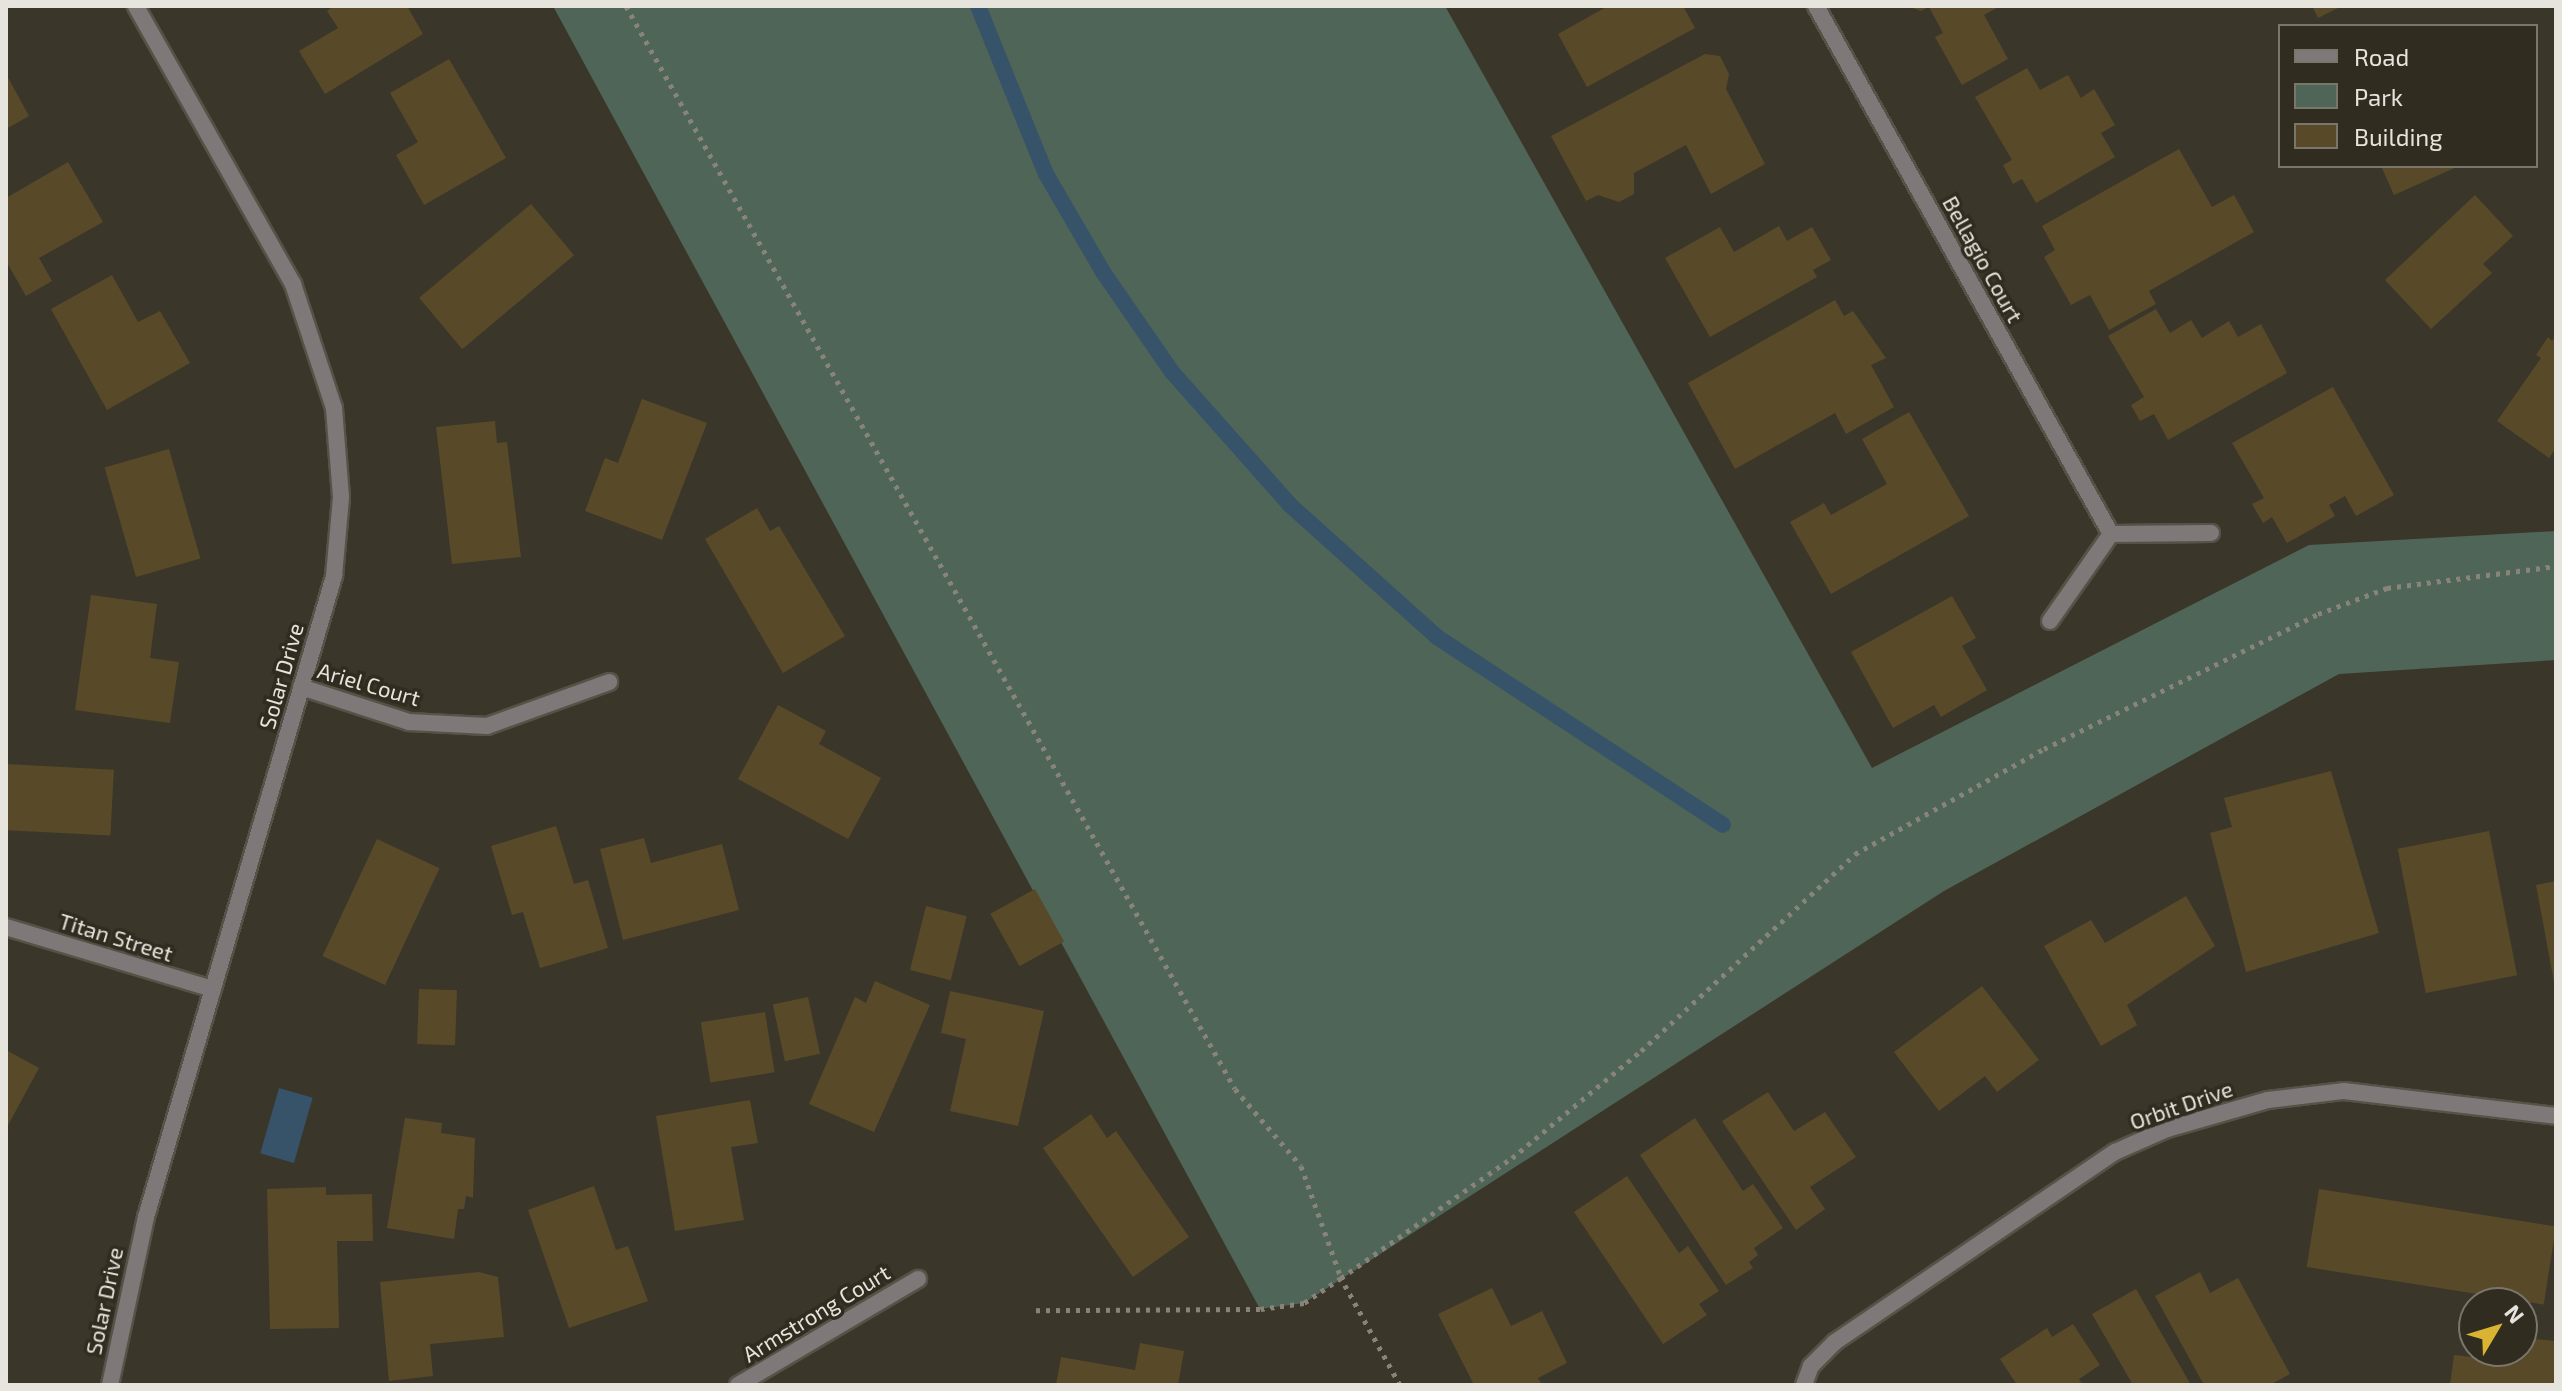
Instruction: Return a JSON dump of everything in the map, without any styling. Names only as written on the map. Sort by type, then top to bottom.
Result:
[{"type":"street","name":"Solar Drive","points":[[110,1385],[146,1217],[334,576],[341,497],[334,408],[293,284],[136,6]]},
{"type":"street","name":"Bellagio Court","points":[[1816,6],[2111,534]]},
{"type":"street","points":[[2050,621],[2111,534],[2211,533]]},
{"type":"street","name":"Ariel Court","points":[[301,687],[409,722],[487,726],[609,682]]},
{"type":"street","name":"Titan Street","points":[[6,927],[213,989]]},
{"type":"street","name":"Orbit Drive","points":[[1804,1385],[1811,1366],[1835,1342],[2115,1152],[2167,1129],[2268,1100],[2344,1091],[2556,1116]]},
{"type":"street","name":"Armstrong Court","points":[[738,1385],[918,1279]]},
{"type":"path","points":[[626,6],[1235,1089],[1301,1166],[1341,1278],[1400,1385]]},
{"type":"path","points":[[1031,1310],[1260,1309],[1304,1303],[1500,1167],[1630,1061],[1855,854],[2044,749],[2318,614],[2387,588],[2556,566]]},
{"type":"green space","points":[[553,6],[1445,6],[1872,768],[2309,545],[2556,531],[2556,660],[2339,674],[1944,891],[1304,1303],[1260,1309]]},
{"type":"water","points":[[279,1088],[313,1098],[294,1163],[260,1153]]},
{"type":"building","points":[[334,6],[407,6],[423,34],[325,94],[299,51],[338,28],[327,11]]},
{"type":"building","points":[[1608,6],[1683,6],[1695,28],[1587,87],[1558,34]]},
{"type":"building","points":[[1907,6],[2000,6],[1984,15],[2008,59],[1962,85],[1935,37],[1943,33],[1929,7],[1921,11]]},
{"type":"building","points":[[2312,6],[2342,6],[2318,18]]},
{"type":"building","points":[[1705,54],[1720,56],[1729,74],[1726,89],[1765,164],[1711,194],[1686,145],[1634,173],[1634,194],[1619,202],[1598,195],[1586,201],[1551,136]]},
{"type":"building","points":[[449,59],[506,158],[424,205],[396,155],[418,142],[390,93]]},
{"type":"building","points":[[2027,68],[2040,90],[2068,75],[2081,98],[2094,89],[2115,125],[2101,133],[2115,157],[2036,203],[2022,179],[2013,184],[2003,165],[2012,160],[1975,97]]},
{"type":"building","points":[[6,74],[29,116],[6,129]]},
{"type":"building","points":[[2179,149],[2212,207],[2234,195],[2254,232],[2149,291],[2156,304],[2109,330],[2090,295],[2071,305],[2044,257],[2055,250],[2042,226]]},
{"type":"building","points":[[68,162],[103,222],[39,258],[52,281],[26,296],[6,261],[6,198]]},
{"type":"building","points":[[2382,168],[2455,168],[2394,195]]},
{"type":"building","points":[[2475,195],[2513,236],[2483,264],[2492,273],[2431,329],[2385,280]]},
{"type":"building","points":[[531,204],[574,255],[462,349],[419,298]]},
{"type":"building","points":[[1779,226],[1787,241],[1812,227],[1831,260],[1813,270],[1817,277],[1710,337],[1665,258],[1720,227],[1734,252]]},
{"type":"building","points":[[112,275],[138,322],[160,311],[190,363],[107,410],[51,309]]},
{"type":"building","points":[[1835,300],[1844,316],[1853,311],[1886,358],[1871,365],[1894,407],[1846,434],[1835,413],[1735,469],[1688,383]]},
{"type":"building","points":[[2156,309],[2170,333],[2191,320],[2202,338],[2229,321],[2238,337],[2261,324],[2287,373],[2168,440],[2154,414],[2140,421],[2131,405],[2144,397],[2108,336]]},
{"type":"building","points":[[2556,335],[2556,448],[2549,458],[2497,421],[2541,358],[2536,355],[2548,337],[2552,341]]},
{"type":"building","points":[[2333,387],[2394,495],[2356,516],[2345,496],[2329,505],[2335,516],[2287,543],[2272,517],[2263,523],[2252,504],[2264,498],[2232,443]]},
{"type":"building","points":[[642,399],[707,423],[662,540],[585,511],[605,458],[618,463]]},
{"type":"building","points":[[1909,412],[1969,516],[1831,594],[1790,522],[1824,503],[1831,515],[1887,484],[1862,439]]},
{"type":"building","points":[[495,421],[497,443],[507,442],[521,557],[452,564],[436,427]]},
{"type":"building","points":[[169,449],[200,559],[136,577],[105,467]]},
{"type":"building","points":[[757,508],[770,531],[779,526],[845,636],[783,673],[705,539]]},
{"type":"building","points":[[91,595],[157,604],[150,658],[179,662],[170,723],[75,710]]},
{"type":"building","points":[[1952,596],[1976,638],[1962,646],[1987,690],[1941,717],[1934,705],[1893,728],[1851,652]]},
{"type":"building","points":[[778,705],[826,731],[819,744],[881,778],[848,839],[738,779]]},
{"type":"building","points":[[6,764],[114,770],[110,836],[6,830]]},
{"type":"building","points":[[2331,771],[2379,933],[2246,972],[2210,833],[2232,827],[2224,798]]},
{"type":"building","points":[[556,826],[574,884],[588,880],[608,948],[540,968],[523,912],[512,915],[491,846]]},
{"type":"building","points":[[2489,831],[2517,975],[2426,993],[2398,849]]},
{"type":"building","points":[[644,838],[651,863],[722,844],[739,910],[623,940],[600,849]]},
{"type":"building","points":[[377,839],[440,868],[385,985],[322,956]]},
{"type":"building","points":[[2556,881],[2556,982],[2554,982],[2536,885]]},
{"type":"building","points":[[1035,889],[1064,941],[1019,966],[990,914]]},
{"type":"building","points":[[2186,896],[2215,946],[2127,1005],[2137,1025],[2101,1046],[2044,946],[2091,920],[2105,943]]},
{"type":"building","points":[[926,906],[967,916],[951,980],[910,970]]},
{"type":"building","points":[[875,981],[930,1005],[874,1132],[809,1104],[855,997],[866,1003]]},
{"type":"building","points":[[1982,986],[2039,1060],[1997,1092],[1985,1076],[1939,1111],[1894,1052]]},
{"type":"building","points":[[419,989],[457,990],[455,1045],[417,1044]]},
{"type":"building","points":[[950,991],[1044,1011],[1018,1126],[950,1111],[966,1039],[941,1033]]},
{"type":"building","points":[[808,997],[820,1054],[785,1061],[773,1004]]},
{"type":"building","points":[[765,1012],[775,1072],[710,1082],[701,1022]]},
{"type":"building","points":[[6,1050],[39,1068],[6,1129]]},
{"type":"building","points":[[1768,1092],[1794,1131],[1825,1112],[1856,1157],[1810,1187],[1825,1209],[1796,1230],[1722,1121]]},
{"type":"building","points":[[750,1100],[758,1143],[731,1147],[744,1220],[675,1231],[656,1116]]},
{"type":"building","points":[[1091,1114],[1107,1138],[1116,1131],[1189,1237],[1133,1277],[1043,1148]]},
{"type":"building","points":[[405,1118],[442,1123],[441,1133],[475,1138],[473,1198],[466,1196],[464,1209],[458,1209],[454,1239],[387,1228]]},
{"type":"building","points":[[1695,1118],[1743,1191],[1753,1184],[1783,1228],[1754,1248],[1758,1255],[1749,1262],[1753,1268],[1726,1285],[1640,1155]]},
{"type":"building","points":[[1627,1176],[1679,1253],[1688,1246],[1719,1291],[1699,1304],[1707,1315],[1663,1344],[1574,1212]]},
{"type":"building","points":[[594,1186],[616,1250],[628,1246],[648,1301],[569,1328],[528,1210]]},
{"type":"building","points":[[326,1187],[326,1195],[372,1194],[373,1241],[337,1241],[339,1328],[270,1329],[267,1189]]},
{"type":"building","points":[[2319,1189],[2556,1227],[2544,1305],[2538,1304],[2538,1287],[2458,1287],[2458,1291],[2307,1267]]},
{"type":"building","points":[[479,1272],[498,1277],[504,1337],[430,1344],[433,1376],[389,1381],[380,1282]]},
{"type":"building","points":[[2200,1272],[2210,1293],[2238,1278],[2290,1374],[2270,1385],[2204,1385],[2155,1296]]},
{"type":"building","points":[[1492,1288],[1511,1326],[1542,1311],[1567,1363],[1538,1378],[1542,1385],[1474,1385],[1438,1314]]},
{"type":"building","points":[[2136,1289],[2191,1385],[2133,1385],[2092,1314]]},
{"type":"building","points":[[2073,1324],[2100,1365],[2079,1379],[2083,1385],[2017,1385],[2000,1359],[2047,1328],[2052,1337]]},
{"type":"building","points":[[2538,1339],[2556,1341],[2556,1385],[2450,1385],[2454,1355],[2458,1355],[2458,1367],[2538,1367]]},
{"type":"building","points":[[1140,1343],[1184,1351],[1178,1385],[1056,1385],[1061,1357],[1135,1370]]},
{"type":"waterway","points":[[978,6],[1046,174],[1103,272],[1172,372],[1290,505],[1437,637],[1723,825]]}]
